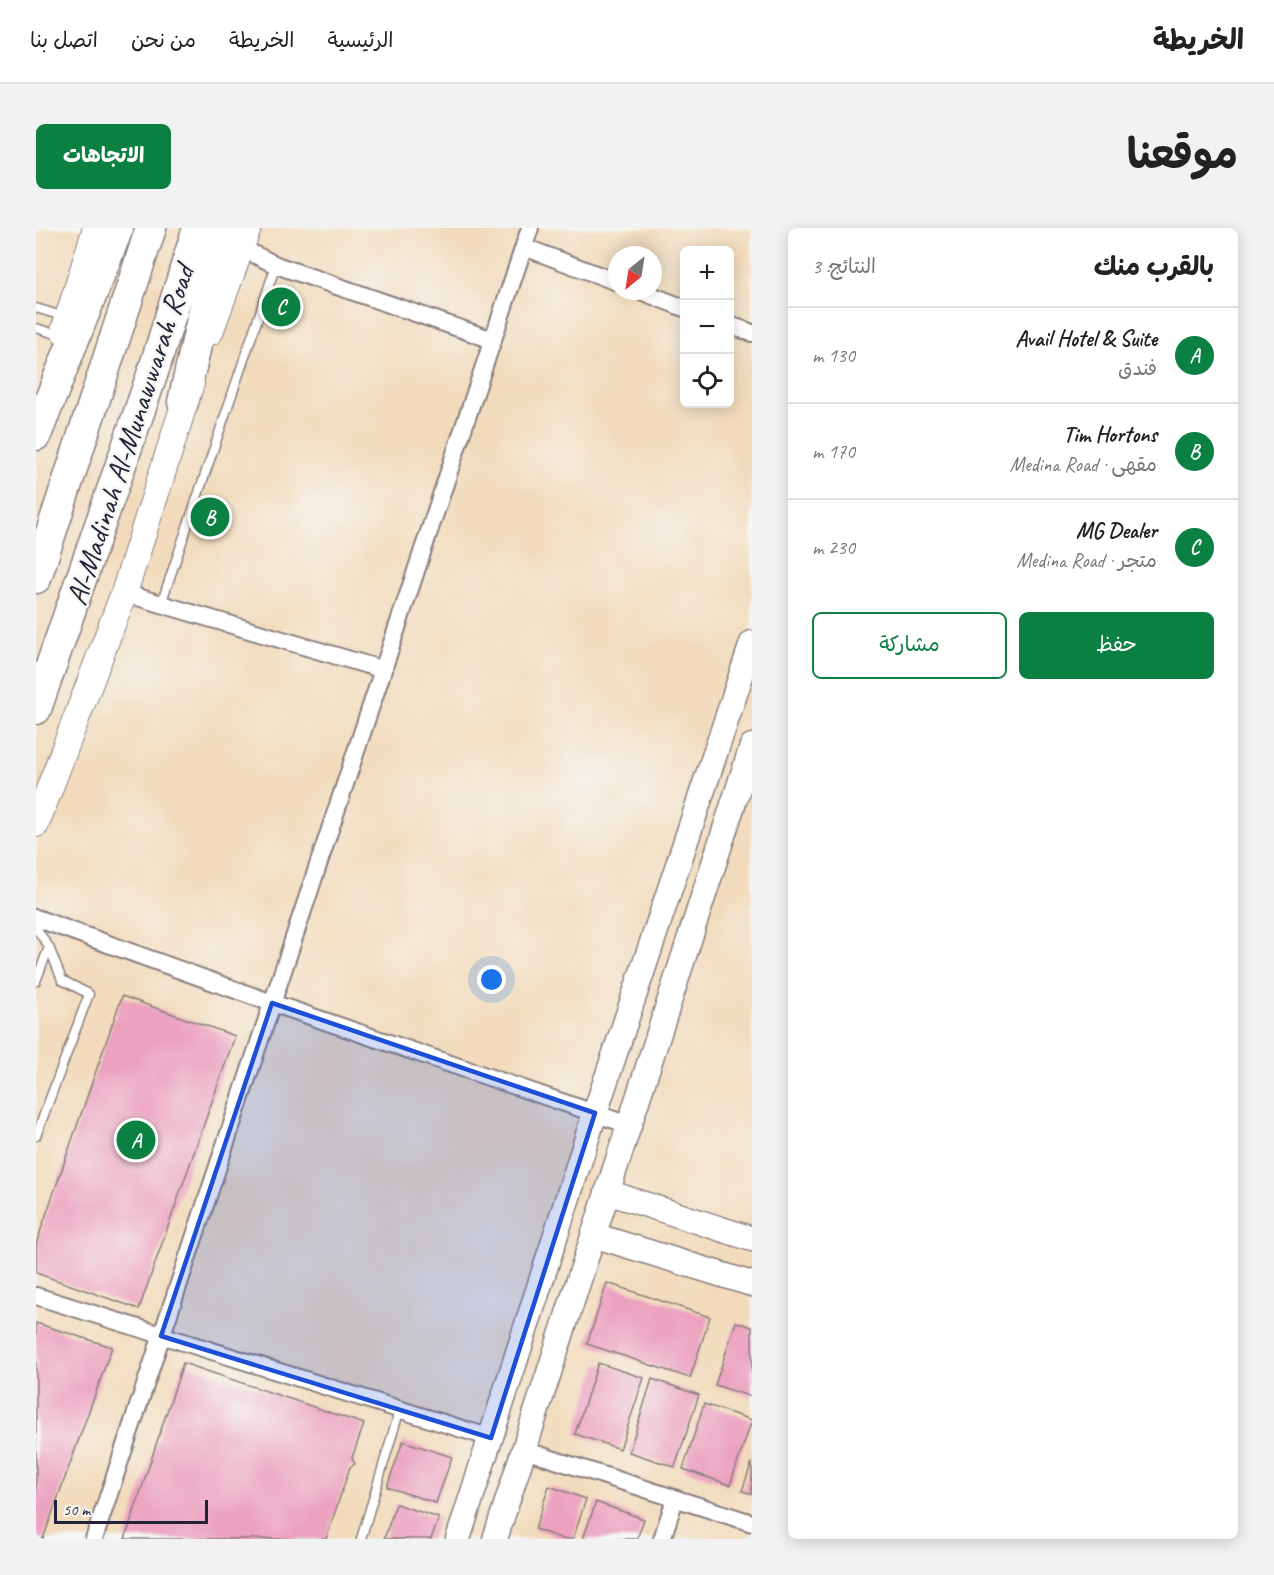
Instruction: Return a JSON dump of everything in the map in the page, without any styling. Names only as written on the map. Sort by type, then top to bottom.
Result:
[{"type":"highway","points":[[36,435],[118,228]]},
{"type":"highway","name":"Al-Madinah Al-Munawwarah Road","points":[[36,578],[151,228]]},
{"type":"highway","name":"Al-Madinah Al-Munawwarah Road","points":[[36,709],[149,383],[198,228]]},
{"type":"highway","points":[[183,402],[237,235]]},
{"type":"main road","points":[[36,421],[96,228]]},
{"type":"main road","points":[[36,824],[124,593],[183,402]]},
{"type":"street","points":[[94,1539],[530,228]]},
{"type":"street","points":[[237,235],[276,265],[493,340]]},
{"type":"street","points":[[524,246],[608,279]]},
{"type":"street","points":[[662,299],[680,306]]},
{"type":"street","points":[[734,327],[752,333]]},
{"type":"street","points":[[124,593],[384,670]]},
{"type":"street","points":[[458,1539],[595,1113],[752,643]]},
{"type":"street","points":[[495,1539],[752,746]]},
{"type":"street","points":[[36,918],[272,1004],[629,1125]]},
{"type":"street","points":[[607,1192],[752,1239]]},
{"type":"street","points":[[593,1235],[752,1284]]},
{"type":"street","points":[[36,1296],[490,1438]]},
{"type":"street","points":[[524,1450],[752,1523]]},
{"type":"street","points":[[662,1539],[675,1499]]},
{"type":"lane","points":[[161,604],[276,265]]},
{"type":"lane","points":[[36,308],[65,327]]},
{"type":"lane","points":[[36,328],[65,327]]},
{"type":"lane","points":[[36,928],[49,947],[62,980],[89,994],[36,1136]]},
{"type":"lane","points":[[36,981],[49,947]]},
{"type":"lane","points":[[361,1539],[400,1409]]},
{"type":"highlighted area","points":[[272,1003],[595,1113],[491,1438],[161,1336]]},
{"type":"building","points":[[122,996],[235,1036],[139,1309],[36,1273],[36,1244]]},
{"type":"building","points":[[607,1283],[710,1317],[690,1378],[587,1344]]},
{"type":"building","points":[[736,1322],[752,1327],[752,1397],[715,1385]]},
{"type":"building","points":[[36,1323],[112,1347],[43,1539],[36,1539]]},
{"type":"building","points":[[183,1363],[364,1424],[352,1458],[355,1464],[350,1467],[326,1539],[125,1539]]},
{"type":"building","points":[[598,1363],[644,1378],[620,1449],[575,1434]]},
{"type":"building","points":[[652,1379],[699,1395],[675,1467],[629,1452]]},
{"type":"building","points":[[704,1404],[752,1420],[730,1485],[683,1469]]},
{"type":"building","points":[[403,1441],[452,1457],[436,1503],[387,1487]]},
{"type":"building","points":[[752,1462],[752,1494],[742,1491]]},
{"type":"building","points":[[549,1486],[586,1499],[573,1539],[563,1539],[535,1529]]},
{"type":"building","points":[[596,1502],[644,1519],[637,1539],[583,1539]]},
{"type":"building","points":[[396,1504],[439,1518],[431,1539],[384,1539]]},
{"type":"place","name":"MG Dealer","points":[[281,307]]},
{"type":"place","name":"Tim Hortons","points":[[210,517]]},
{"type":"place","name":"Avail Hotel & Suite","points":[[136,1140]]}]
